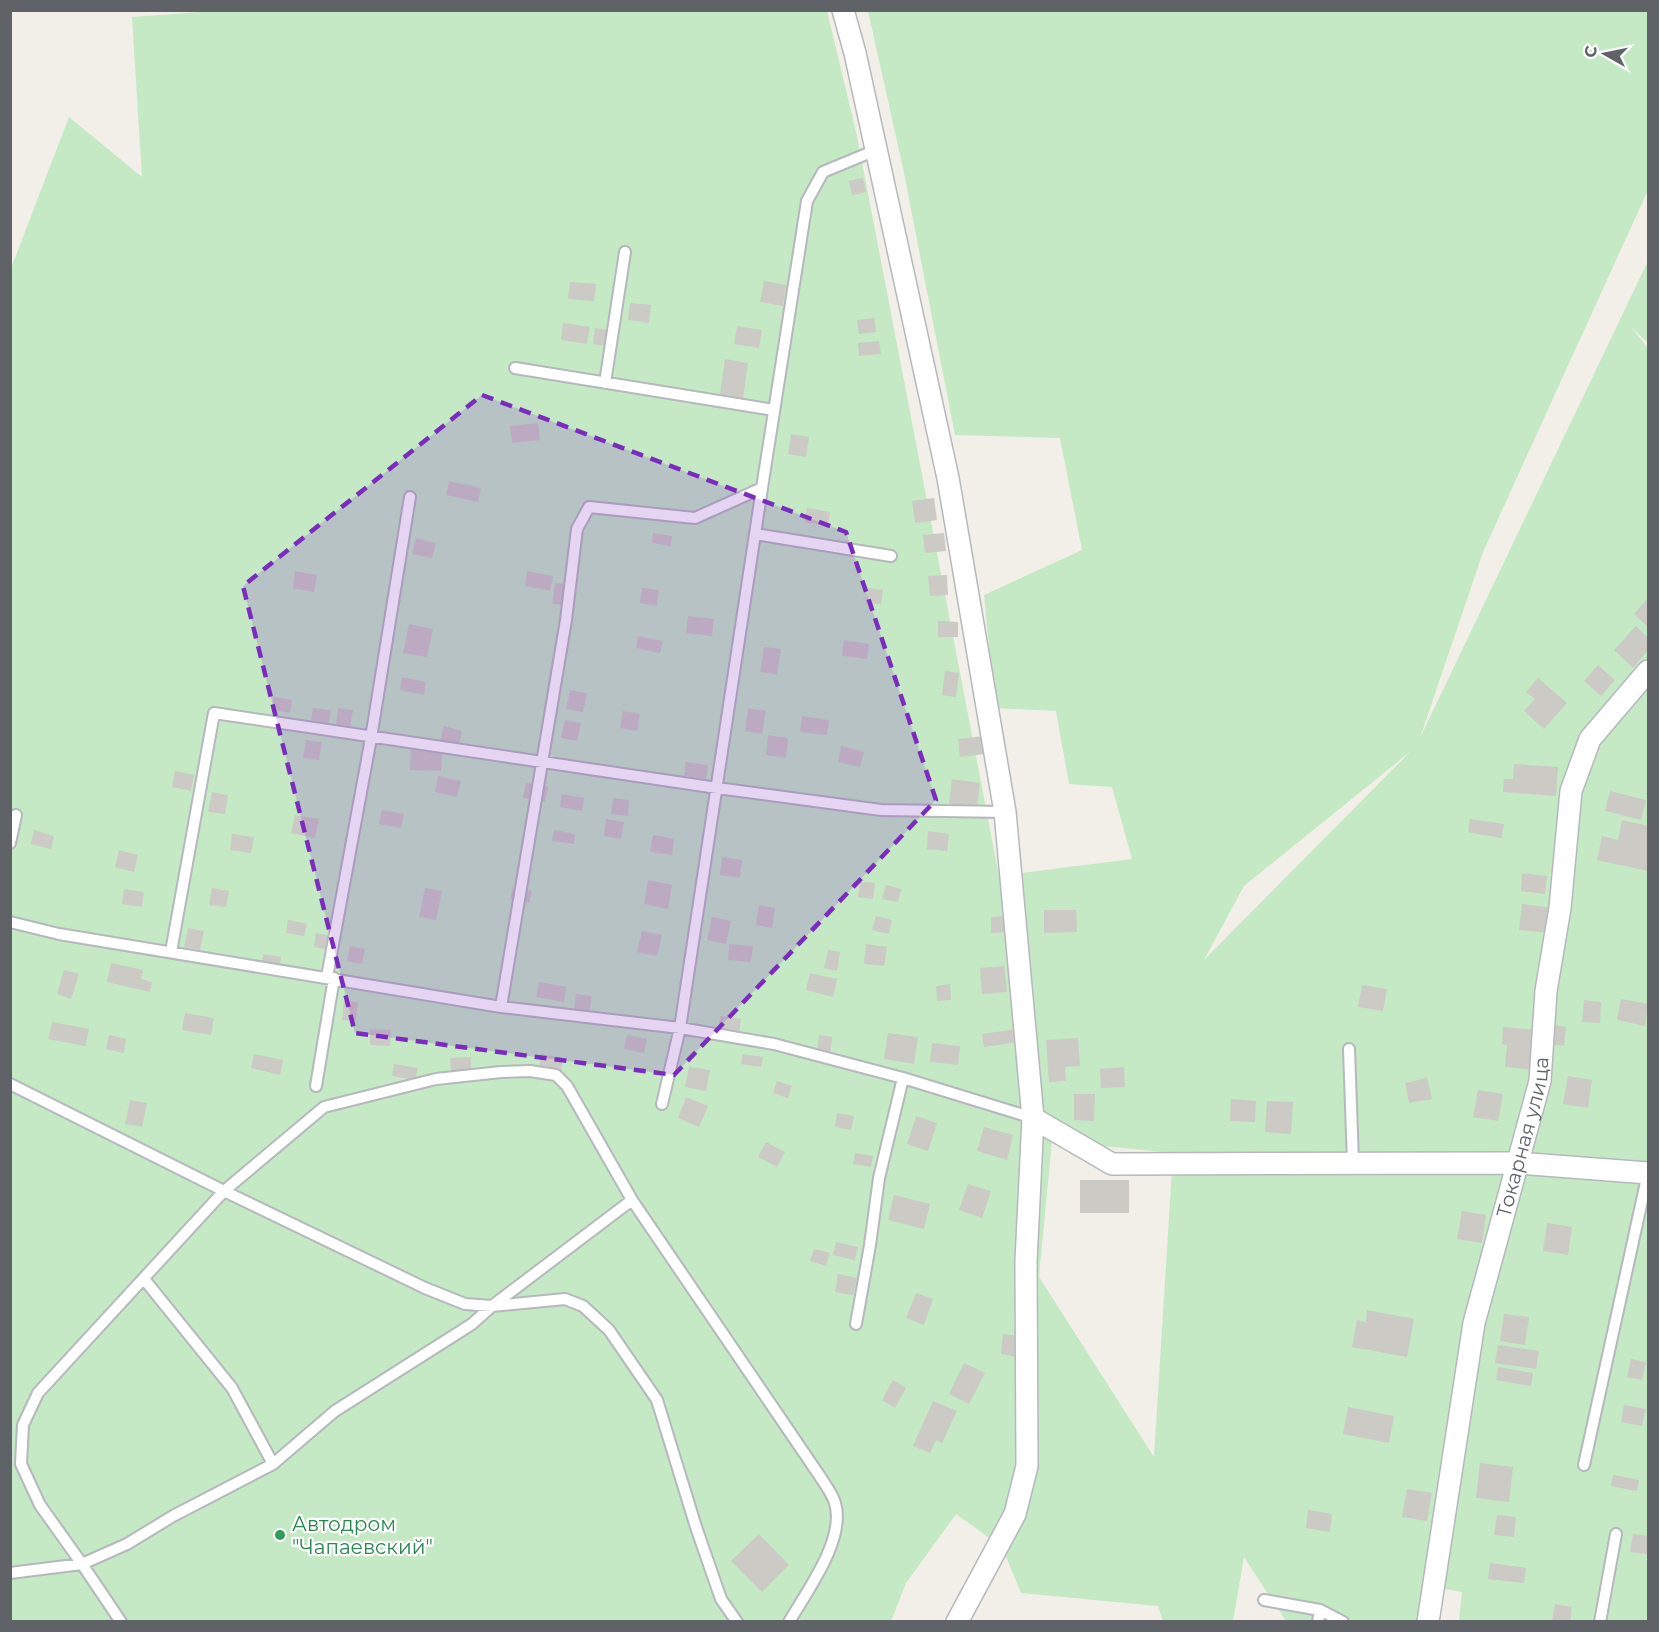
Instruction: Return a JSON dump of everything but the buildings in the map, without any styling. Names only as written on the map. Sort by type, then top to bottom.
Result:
[{"type":"street","points":[[843,10],[855,53],[948,478],[1005,812],[1033,1118],[1026,1261],[1027,1466],[1014,1514],[957,1622]]},
{"type":"street","name":"Токарная улица","points":[[1428,1622],[1474,1323],[1540,1081],[1546,991],[1560,908],[1571,791],[1590,739],[1648,671]]},
{"type":"street","points":[[1033,1118],[1112,1164],[1518,1163],[1648,1173]]},
{"type":"lane","points":[[662,1104],[680,1028],[807,201],[823,172],[876,150]]},
{"type":"lane","points":[[605,382],[625,252]]},
{"type":"lane","points":[[515,368],[774,410]]},
{"type":"lane","points":[[501,1007],[566,620],[577,529],[589,507],[695,518],[762,488]]},
{"type":"lane","points":[[316,1086],[330,978],[410,497]]},
{"type":"lane","points":[[755,534],[891,556]]},
{"type":"lane","points":[[171,952],[214,714],[881,810],[1005,812]]},
{"type":"lane","points":[[10,843],[16,815]]},
{"type":"lane","points":[[10,922],[59,934],[501,1007],[680,1028],[774,1044],[903,1078],[1033,1118]]},
{"type":"lane","points":[[1349,1049],[1353,1163]]},
{"type":"lane","points":[[121,1622],[40,1505],[21,1464],[23,1425],[38,1393],[224,1191],[324,1107],[436,1079],[530,1071],[556,1075],[567,1086],[632,1200],[819,1474],[835,1503],[837,1528],[830,1550],[789,1622]]},
{"type":"lane","points":[[856,1324],[879,1178],[903,1078]]},
{"type":"lane","points":[[10,1084],[224,1191],[425,1288],[465,1304],[492,1306],[565,1299],[583,1306],[609,1330],[657,1400],[721,1599],[737,1622]]},
{"type":"lane","points":[[1584,1465],[1648,1173]]},
{"type":"lane","points":[[10,1573],[82,1564],[127,1544],[173,1516],[273,1464],[335,1411],[472,1324],[492,1306],[632,1200]]},
{"type":"lane","points":[[144,1279],[232,1388],[273,1464]]},
{"type":"lane","points":[[1600,1622],[1616,1534]]},
{"type":"lane","points":[[1264,1600],[1320,1610],[1343,1622]]},
{"type":"lane","points":[[1318,1622],[1320,1610]]},
{"type":"highlighted area","points":[[482,395],[846,532],[936,800],[674,1075],[355,1033],[243,586]]},
{"type":"green space","points":[[230,10],[827,11],[857,136],[999,876],[1132,859],[1112,787],[1069,784],[1056,711],[995,708],[984,595],[1082,550],[1060,438],[955,435],[903,168],[868,11],[1648,11],[1648,190],[1483,552],[1420,738],[1648,261],[1648,343],[1631,327],[1648,348],[1648,1621],[1459,1621],[1462,1592],[1429,1586],[1421,1621],[1286,1621],[1244,1557],[1233,1621],[1163,1621],[1158,1606],[1021,1593],[1002,1547],[956,1514],[906,1583],[891,1621],[11,1621],[10,271],[69,117],[142,177],[132,17]],"holes":[[[1411,751],[1204,960],[1244,886]],[[1052,1141],[1173,1153],[1154,1457],[1039,1277]]]},
{"type":"place","name":"Автодром \"Чапаевский\"","points":[[280,1535]]}]
